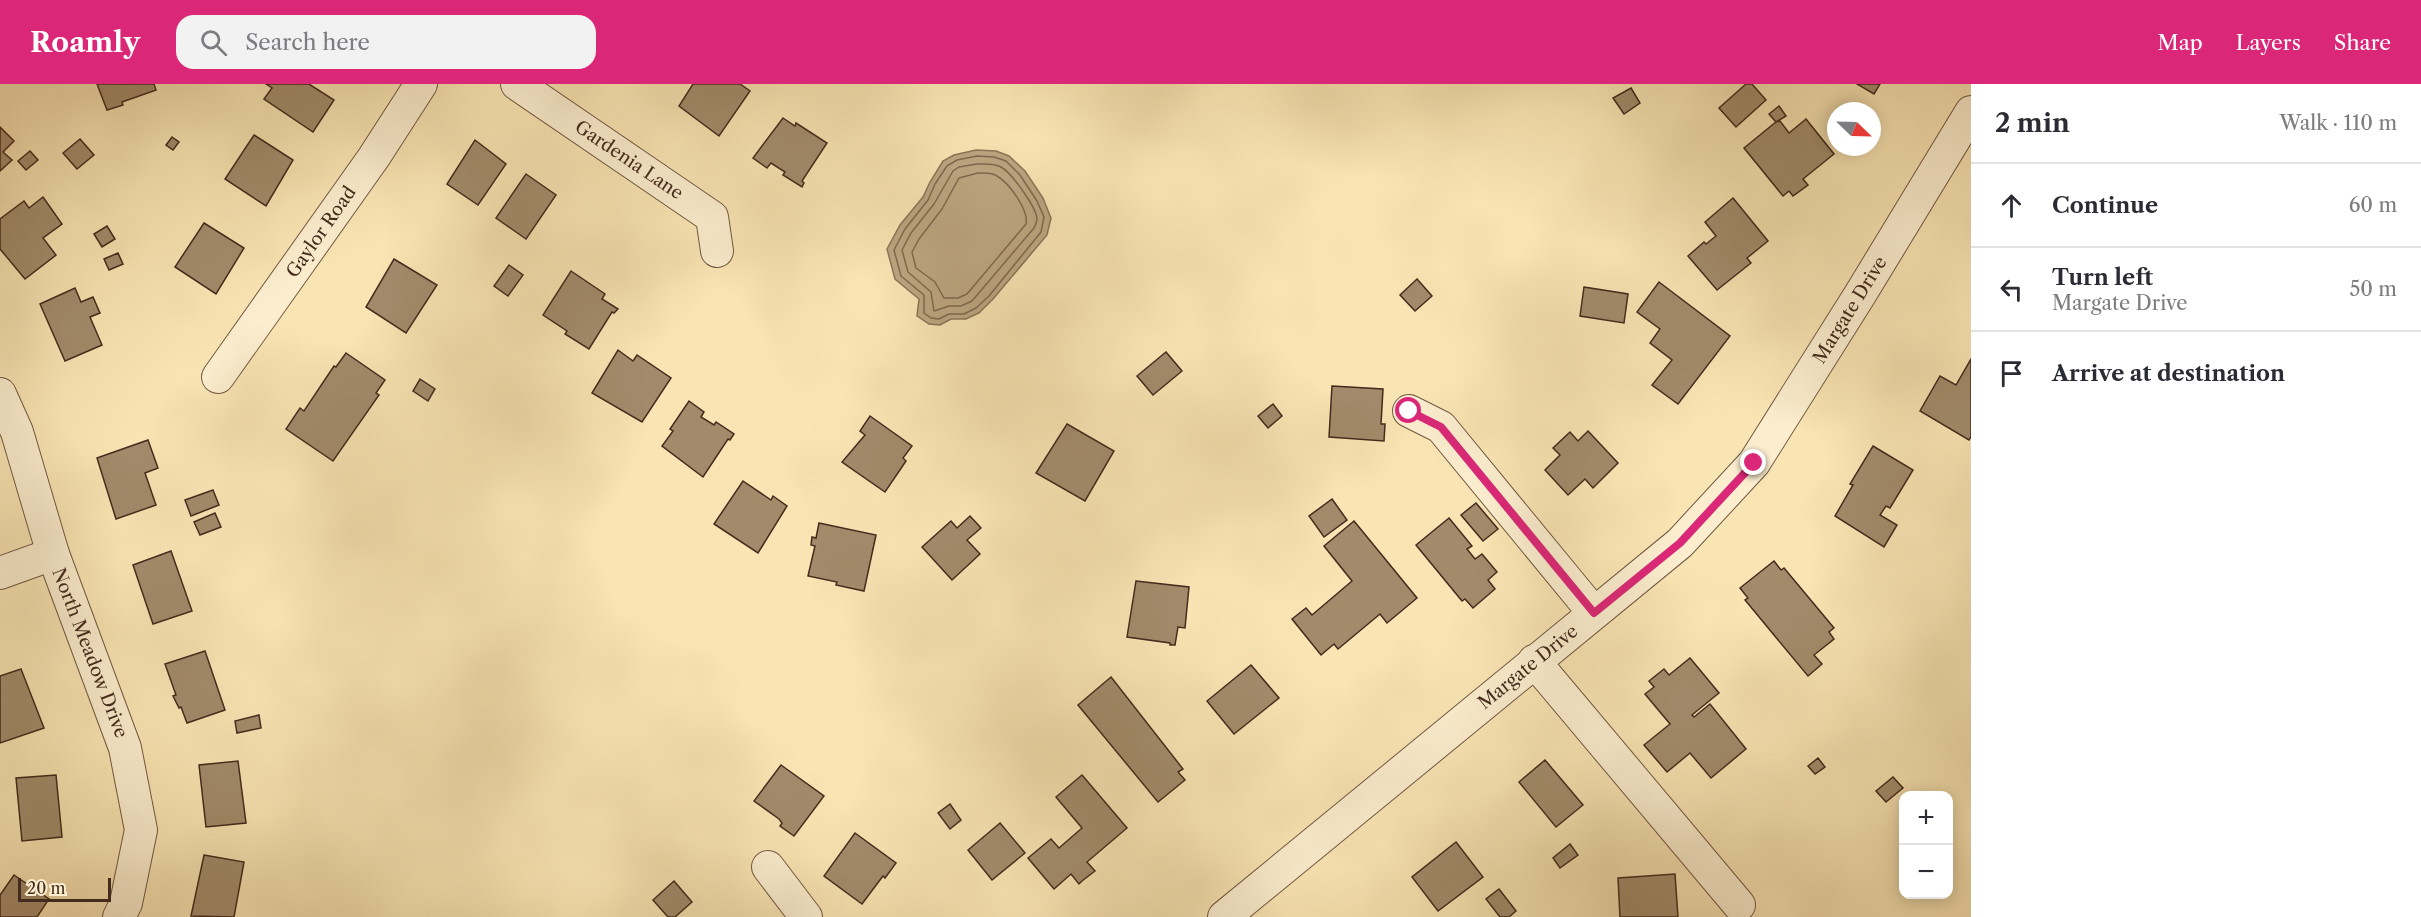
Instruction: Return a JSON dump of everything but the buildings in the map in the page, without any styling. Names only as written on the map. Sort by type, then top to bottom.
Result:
[{"type":"street","name":"Gaylor Road","points":[[218,377],[374,157],[421,84]]},
{"type":"street","name":"Gardenia Lane","points":[[517,84],[712,217],[717,251]]},
{"type":"street","name":"Margate Drive","points":[[1224,917],[1680,543],[1754,463],[1971,112]]},
{"type":"street","name":"North Meadow Drive","points":[[0,394],[17,432],[53,554],[125,748],[141,830],[126,903],[119,917]]},
{"type":"street","points":[[1409,411],[1441,427],[1594,613]]},
{"type":"street","points":[[0,573],[53,554]]},
{"type":"street","points":[[1534,661],[1739,905]]},
{"type":"street","points":[[768,867],[806,917]]},
{"type":"water","points":[[976,150],[996,151],[1009,156],[1025,171],[1043,198],[1051,218],[1047,235],[979,313],[966,319],[951,319],[940,325],[929,324],[917,316],[919,299],[895,279],[887,249],[900,225],[923,197],[943,161],[954,155]]},
{"type":"route","points":[[1409,411],[1441,427],[1594,613],[1680,543],[1754,463]]}]
